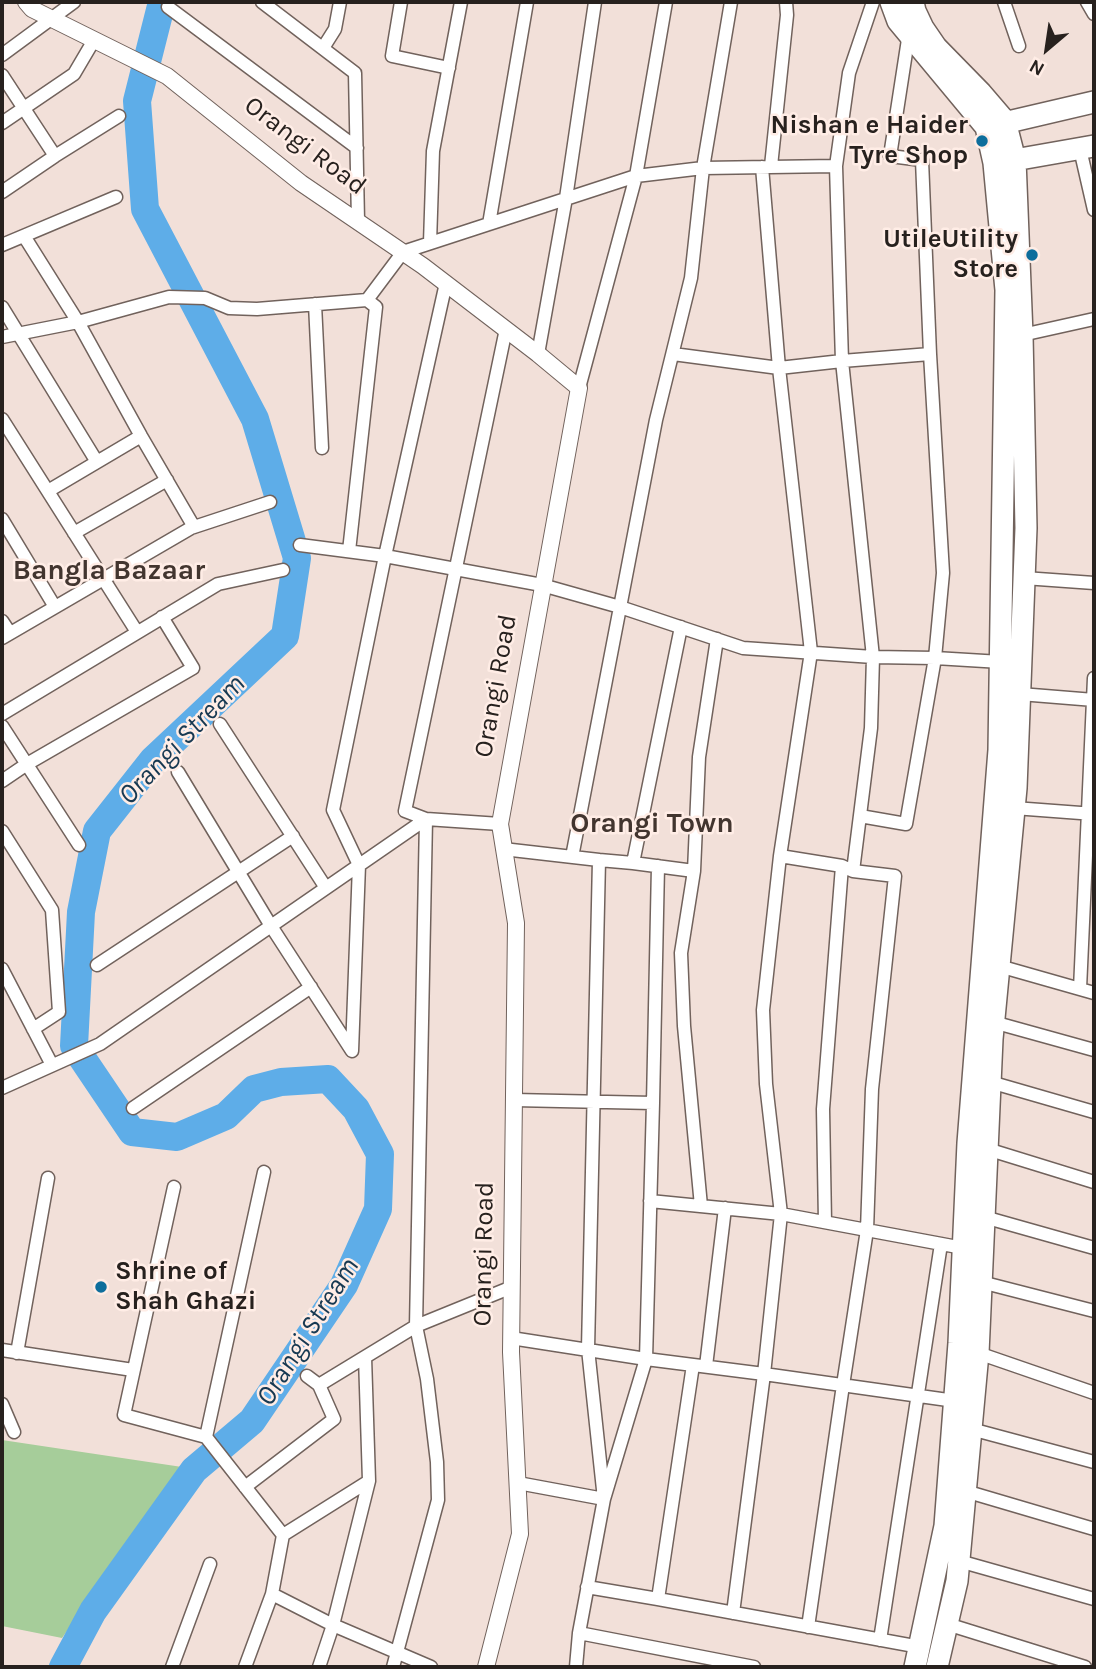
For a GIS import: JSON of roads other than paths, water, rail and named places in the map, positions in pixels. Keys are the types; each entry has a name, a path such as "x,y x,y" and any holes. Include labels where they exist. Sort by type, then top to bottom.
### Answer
{"main road":[{"path":"891,2 898,21 909,34 995,124 994,163 1006,290 999,750 968,1143 959,1343 945,1527 917,1657"},
{"path":"913,2 923,28 936,47 981,93 1016,160 1026,528 1014,808 993,1022 978,1353 957,1581 937,1667"},
{"path":"995,124 1094,102"},
{"path":"994,163 1087,147"}],"street":[{"name":"Orangi Road","path":"26,2 32,9 167,76 302,183 446,283 579,388 500,824 516,923 511,1338 520,1534 485,1667"},
{"path":"2,55 74,2"},
{"path":"262,2 355,73 358,221"},
{"path":"323,48 335,29 340,2"},
{"path":"401,2 392,56 449,68"},
{"path":"430,243 433,151 461,2"},
{"path":"489,224 527,2"},
{"path":"538,354 566,198 595,2"},
{"path":"579,388 636,176 666,2"},
{"path":"572,857 656,420 691,278 703,168 731,2"},
{"path":"733,1613 764,1374 781,1214 766,1084 763,1010 780,856 811,652 779,368 766,167 787,15 786,2"},
{"path":"825,1222 823,1109 848,868 860,816 871,728 873,657 842,361 836,166 849,73 873,2"},
{"path":"860,816 906,824 935,658 943,573 922,160 890,156 913,2"},
{"path":"1004,2 1019,46"},
{"path":"1087,2 1094,14"},
{"path":"168,7 357,148"},
{"path":"2,122 74,74 94,40"},
{"path":"2,75 55,156"},
{"path":"2,192 119,116"},
{"path":"1087,147 1094,210"},
{"path":"368,300 403,252 636,176 703,168 836,166"},
{"path":"2,245 116,197"},
{"path":"24,236 78,322 194,527"},
{"path":"178,772 271,926 352,1051 359,865 333,810 385,556 446,283"},
{"path":"2,337 78,322 169,296 205,298 229,308 257,309 368,300 376,307 349,551"},
{"path":"315,304 322,448"},
{"path":"2,307 97,462"},
{"path":"1022,335 1094,319"},
{"path":"500,824 426,819 405,811 506,329"},
{"path":"673,354 779,368 930,354"},
{"path":"2,419 137,632"},
{"path":"48,491 141,436"},
{"path":"74,533 167,480"},
{"path":"2,621 6,636 194,527 270,502"},
{"path":"2,519 55,607"},
{"path":"300,545 385,556 542,584 743,648 1001,662"},
{"path":"2,714 218,583 283,570"},
{"path":"1024,578 1094,583"},
{"path":"2,780 193,668 162,617"},
{"path":"633,863 681,627"},
{"path":"701,1206 684,1026 681,953 694,871 699,757 717,639"},
{"path":"1080,989 1091,813 1094,678"},
{"path":"1020,694 1094,700"},
{"path":"220,724 326,888"},
{"path":"2,726 79,845"},
{"path":"1014,808 1091,813"},
{"path":"2,1088 100,1044 426,819"},
{"path":"393,1667 438,1500 437,1462 416,1326 426,819"},
{"path":"2,831 52,910 59,1012 33,1029"},
{"path":"97,965 293,836"},
{"path":"503,849 694,871"},
{"path":"780,856 895,876 872,1089 867,1230 808,1627"},
{"path":"599,860 588,1349 604,1499"},
{"path":"576,1667 579,1633 604,1499 646,1359 658,866"},
{"path":"999,966 1094,993"},
{"path":"2,969 53,1065"},
{"path":"132,1108 311,987"},
{"path":"993,1022 1094,1050"},
{"path":"990,1082 1094,1112"},
{"path":"514,1100 653,1103"},
{"path":"987,1149 1094,1182"},
{"path":"206,1437 264,1172"},
{"path":"17,1353 48,1178"},
{"path":"174,1187 124,1415 206,1437 283,1535"},
{"path":"650,1201 781,1214 963,1248"},
{"path":"658,1599 725,1208"},
{"path":"984,1217 1094,1248"},
{"path":"880,1640 941,1244"},
{"path":"981,1282 1094,1311"},
{"path":"319,1385 416,1326 512,1287"},
{"path":"511,1338 955,1401"},
{"path":"2,1350 133,1370"},
{"path":"978,1353 1094,1393"},
{"path":"319,1667 333,1625 369,1481 365,1357"},
{"path":"245,1486 334,1419 319,1385 307,1376"},
{"path":"2,1404 14,1432"},
{"path":"971,1429 1094,1462"},
{"path":"245,1667 272,1594 283,1535 369,1481"},
{"path":"518,1483 604,1499"},
{"path":"965,1491 1094,1529"},
{"path":"959,1561 1094,1600"},
{"path":"172,1667 209,1564"},
{"path":"587,1587 880,1640 917,1657"},
{"path":"272,1594 333,1625 431,1667"},
{"path":"947,1624 1085,1667"},
{"path":"579,1633 754,1667"}],"waterway":[{"name":"Orangi Stream","path":"63,1667 93,1611 194,1470 252,1421 344,1285 378,1209 380,1154 356,1109 328,1079 281,1082 254,1089 226,1116 177,1137 132,1132 74,1046 81,912 97,831 153,760 285,636 297,558 255,419 145,209 137,101 162,2"}],"place":[{"name":"Nishan e Haider Tyre Shop","path":"982,141"},
{"name":"UtileUtility Store","path":"1032,255"},
{"name":"Shrine of Shah Ghazi","path":"101,1287"}],"district":[{"name":"Bangla Bazaar","path":"109,571"},
{"name":"Orangi Town","path":"652,824"}]}
